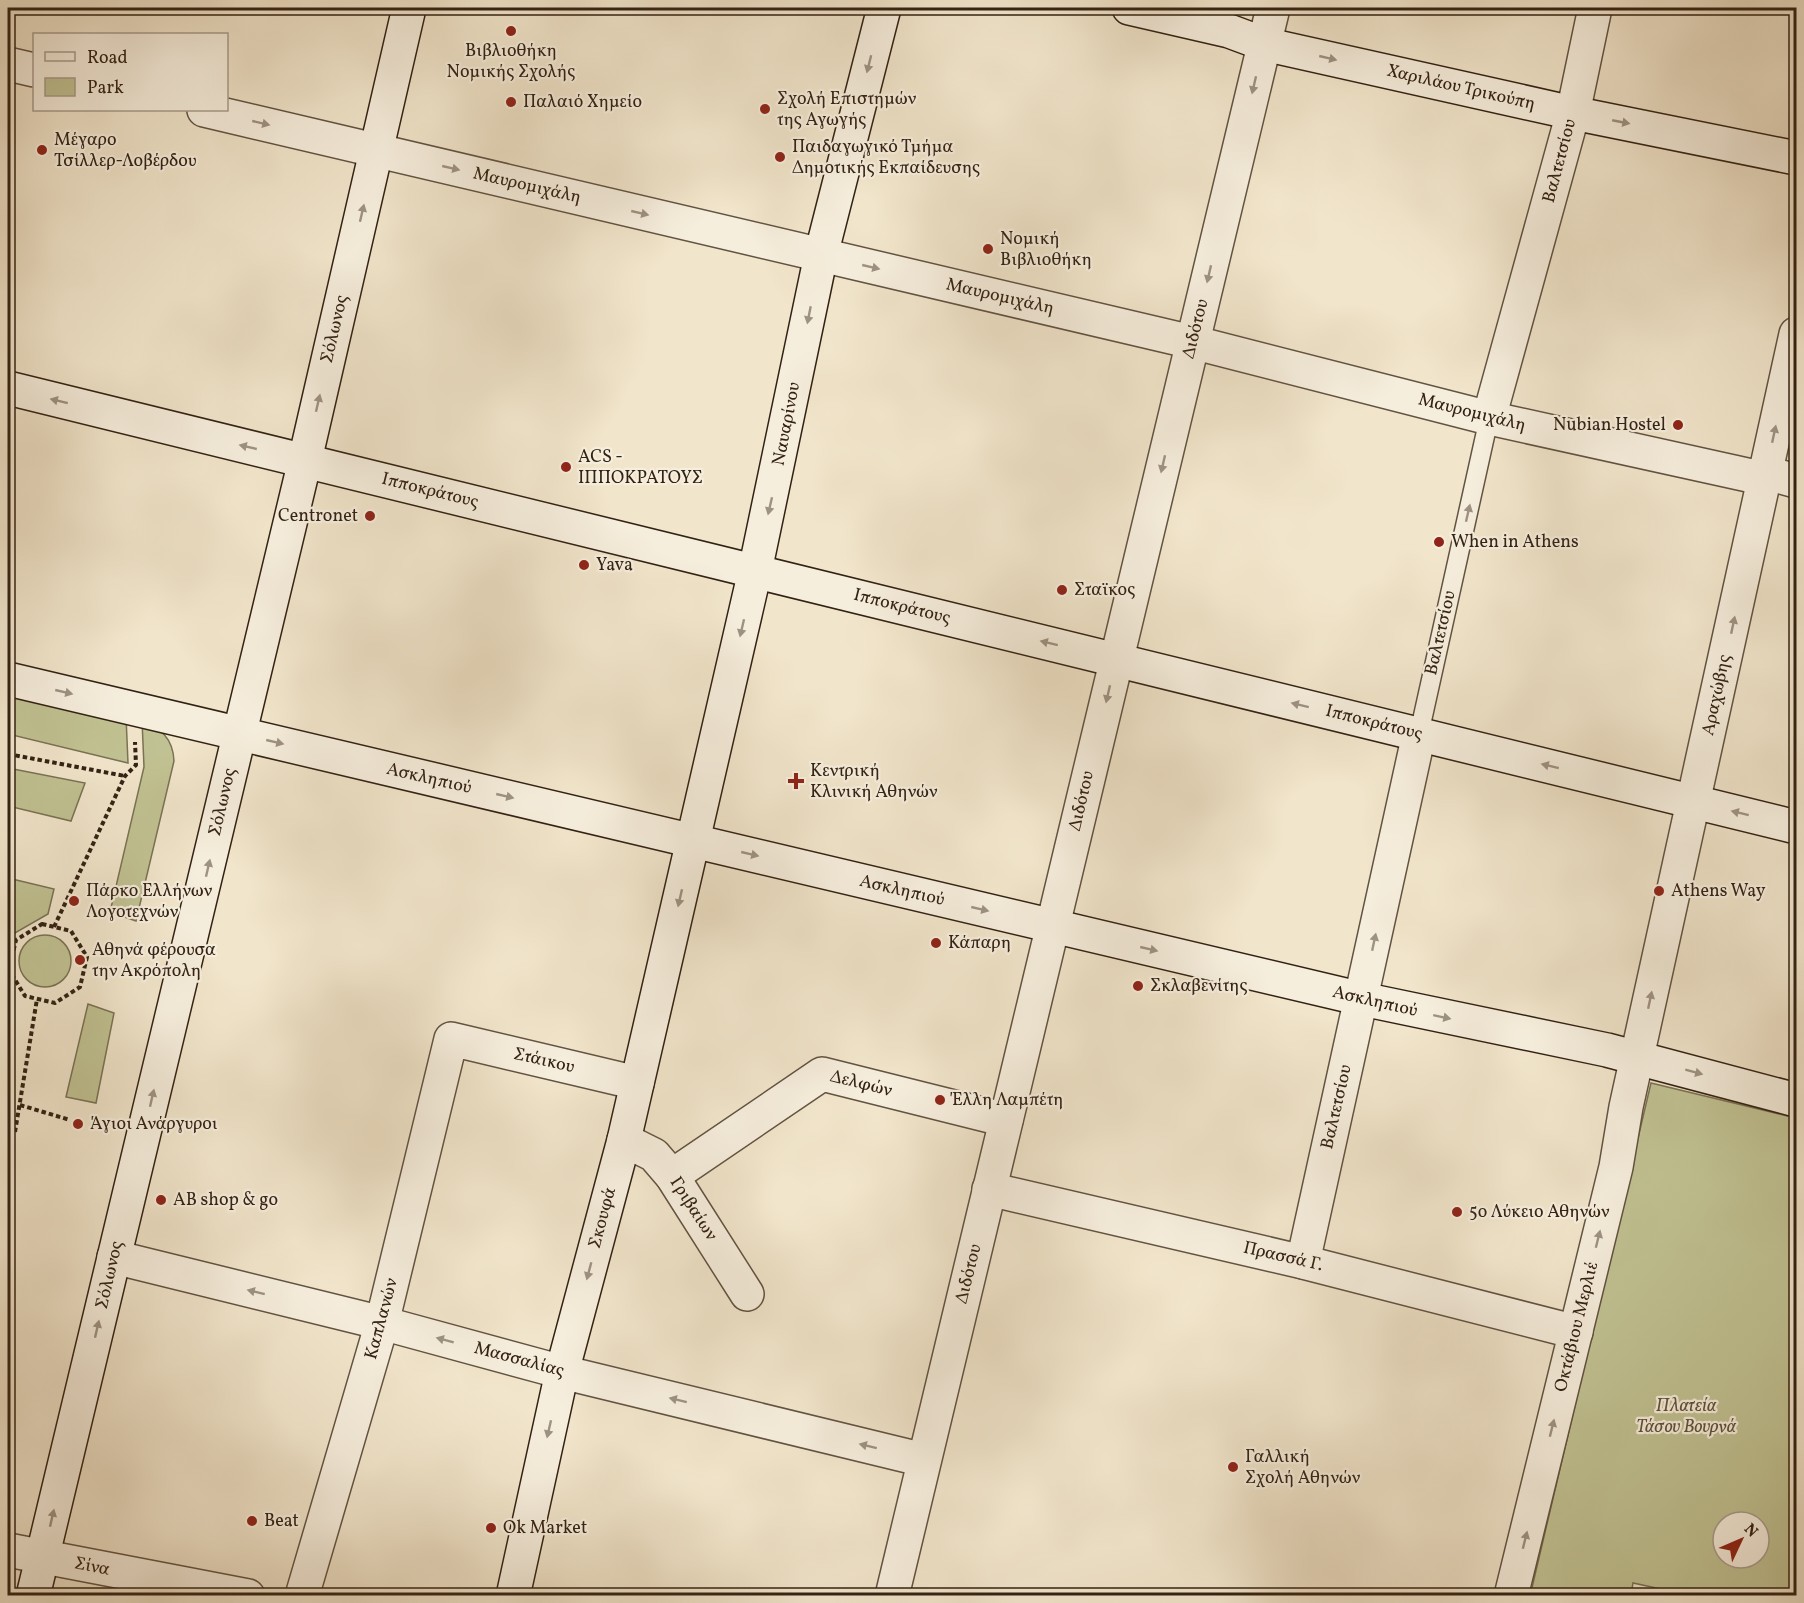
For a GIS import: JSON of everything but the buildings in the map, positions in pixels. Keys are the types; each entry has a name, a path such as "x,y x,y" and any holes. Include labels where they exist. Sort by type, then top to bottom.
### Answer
{"street":[{"name":"Σόλωνος","path":"33,1596 305,460 409,8"},
{"name":"Ναυαρίνου","path":"693,841 755,571 820,255 884,8"},
{"name":"Χαριλάου Τρικούπη","path":"1129,8 1229,31 1264,44 1573,113 1797,158"},
{"name":"Διδότου","path":"892,1596 1273,8"},
{"name":"Βαλτετσίου","path":"1489,418 1573,113 1595,8"},
{"path":"8,64 33,70"},
{"name":"Μαυρομιχάλη","path":"208,111 1192,342 1489,418 1752,476 1781,477"},
{"name":"Αραχώβης","path":"1638,1057 1694,801 1781,477 1797,334"},
{"name":"Ιπποκράτους","path":"8,388 171,430 305,460 1797,827"},
{"name":"Ασκληπιού","path":"8,679 1362,999 1638,1057 1797,1100"},
{"name":"Βαλτετσίου","path":"1303,1262 1419,734"},
{"name":"Σκουφά","path":"513,1596 562,1372 624,1140 693,841"},
{"name":"Στάικου","path":"451,1039 637,1083"},
{"name":"Καπλανών","path":"302,1596 382,1323 451,1039"},
{"name":"Οκτάβιου Μερλιέ","path":"1511,1596 1616,1167 1638,1057"},
{"name":"Δελφών","path":"672,1176 822,1074 1006,1120"},
{"name":"Γριβαίων","path":"624,1140 654,1155 672,1176 747,1294"},
{"name":"Πρασσά Γ.","path":"990,1189 1303,1262 1576,1332"},
{"name":"Μασσαλίας","path":"114,1257 382,1323 562,1372 924,1460"},
{"name":"Σίνα","path":"8,1550 248,1596"}],"lane":[{"name":"Βαλτετσίου","path":"1419,734 1489,418"}],"path":[{"path":"54,927 125,777 136,765 135,730"},
{"path":"8,754 125,777"},
{"path":"42,924 72,931 87,957 80,987 55,1003 37,999 25,996 9,970 16,940 42,924"},
{"path":"15,1132 37,999"},
{"path":"20,1105 70,1120"}],"green space":[{"path":"8,687 126,716 128,763 8,734"},
{"path":"142,720 165,735 171,746 174,761 136,921 110,912 144,767"},
{"path":"8,768 85,783 71,821 8,806"},
{"path":"8,878 54,889 48,914 8,937"},
{"path":"40,935 50,935 64,942 71,961 64,980 50,987 40,987 30,983 23,976 19,966 19,956 23,946 30,939"},
{"path":"88,1004 114,1013 96,1103 66,1097"},
{"name":"Πλατεία Τάσου Βουρνά","path":"1651,1083 1796,1118 1796,1595 1688,1595 1633,1583 1631,1595 1530,1596"}],"place":[{"name":"Βιβλιοθήκη Νομικής Σχολής","path":"511,31"},
{"name":"Παλαιό Χημείο","path":"511,102"},
{"name":"Σχολή Επιστημών της Αγωγής","path":"765,109"},
{"name":"Μέγαρο Τσίλλερ-Λοβέρδου","path":"42,150"},
{"name":"Παιδαγωγικό Τμήμα Δημοτικής Εκπαίδευσης","path":"780,157"},
{"name":"Νομική Βιβλιοθήκη","path":"988,249"},
{"name":"Nubian Hostel","path":"1678,425"},
{"name":"ACS - ΙΠΠΟΚΡΑΤΟΥΣ","path":"566,467"},
{"name":"Centronet","path":"370,516"},
{"name":"When in Athens","path":"1439,542"},
{"name":"Yava","path":"584,565"},
{"name":"Σταϊκος","path":"1062,590"},
{"name":"Κεντρική Κλινική Αθηνών","path":"796,781"},
{"name":"Athens Way","path":"1659,891"},
{"name":"Πάρκο Ελλήνων Λογοτεχνών","path":"74,901"},
{"name":"Κάπαρη","path":"936,943"},
{"name":"Αθηνά φέρουσα την Ακρόπολη","path":"80,960"},
{"name":"Σκλαβενίτης","path":"1138,986"},
{"name":"Έλλη Λαμπέτη","path":"940,1100"},
{"name":"Άγιοι Ανάργυροι","path":"78,1124"},
{"name":"ΑΒ shop & go","path":"161,1200"},
{"name":"5ο Λύκειο Αθηνών","path":"1457,1212"},
{"name":"Γαλλική Σχολή Αθηνών","path":"1233,1467"},
{"name":"Beat","path":"252,1521"},
{"name":"Ok Market","path":"491,1528"}]}
